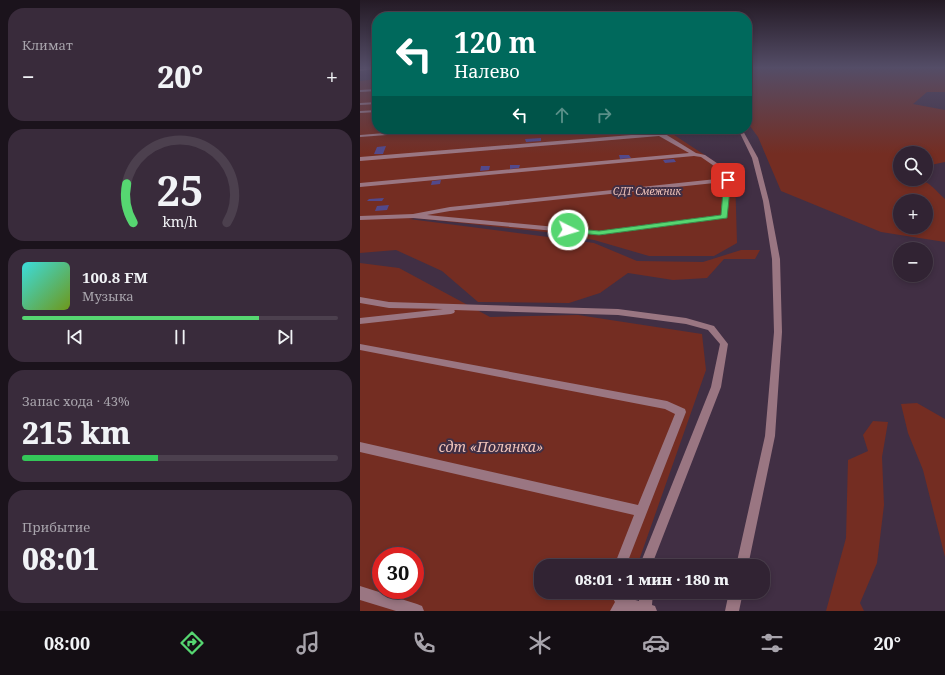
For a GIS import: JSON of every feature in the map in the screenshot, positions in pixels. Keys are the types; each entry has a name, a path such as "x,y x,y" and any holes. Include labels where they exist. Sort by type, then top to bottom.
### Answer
{"street":[{"path":"360,104 372,103"},
{"path":"360,112 372,111"},
{"path":"360,136 387,134"},
{"path":"360,159 660,134 694,154 703,156 734,177 728,180 450,209 413,216"},
{"path":"743,134 755,158 766,201 776,259 778,332 770,436 744,559"},
{"path":"360,185 694,154"},
{"path":"360,218 413,216 599,233 724,217 728,180"},
{"path":"360,300 389,305 618,312 686,321 711,328 724,344 716,387 648,559"},
{"path":"360,322 478,308"},
{"path":"360,347 667,405 681,412 623,559"},
{"path":"360,447 642,511"},
{"path":"360,593 417,611"},
{"path":"619,602 647,610 646,599"},
{"path":"732,611 735,599"}],"green space":[{"name":"СДТ Смежник","path":"360,97 372,97 372,134 673,134 735,175 737,243 714,256 649,256 594,240 546,232 415,218 409,219 594,243 637,261 703,262 741,250 760,250 755,259 724,259 707,278 673,280 628,273 600,293 569,303 478,302 442,271 396,250 360,253"},
{"path":"752,97 922,97 913,104 945,110 945,162 933,165 933,146 893,146 893,186 931,186 945,199 945,242 894,234 933,234 933,194 893,194 893,234 881,232 781,191 758,137 752,129"},
{"name":"сдт «Полянка»","path":"360,263 399,268 490,317 578,315 702,334 706,370 639,559 534,559 534,599 625,599 621,611 360,611"},
{"path":"917,403 945,419 945,557 923,470 908,433 901,404"},
{"path":"873,421 888,422 882,457 884,505 877,563 860,603 864,611 826,611 846,538 848,460 868,451 863,435"}],"building":[{"path":"541,138 541,141 526,142 525,139"},
{"path":"386,146 383,154 374,154 377,147"},
{"path":"619,155 629,155 631,158 620,159"},
{"path":"674,159 676,162 665,163 663,160"},
{"path":"510,165 520,165 519,168 510,169"},
{"path":"481,166 490,166 489,170 480,171"},
{"path":"441,180 440,184 431,185 432,181"},
{"path":"384,198 382,201 367,201 369,199"},
{"path":"389,205 387,210 375,211 377,206"}],"route":[{"path":"568,230 599,233 724,217 728,180"}]}
